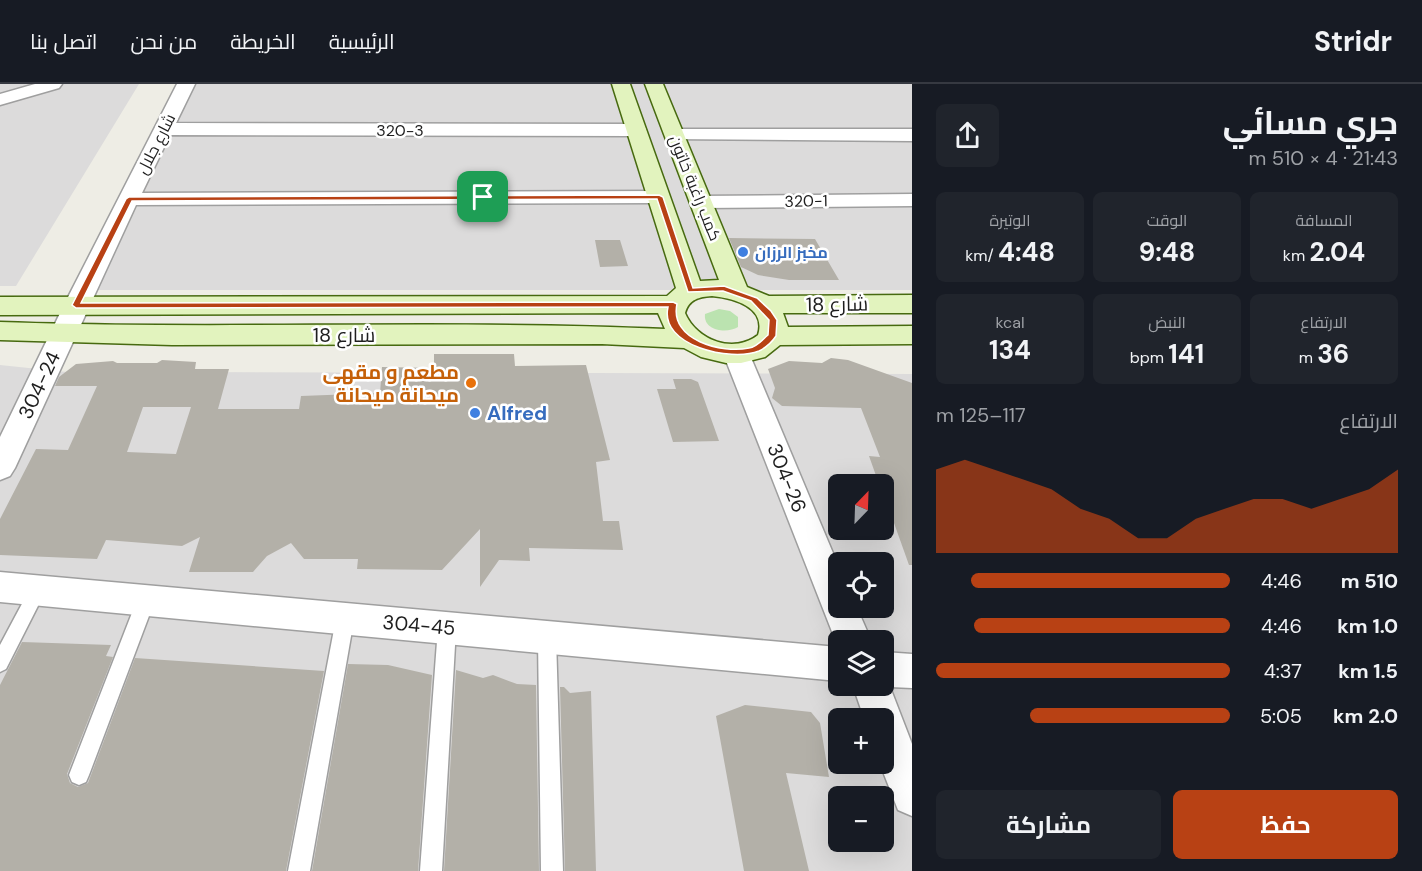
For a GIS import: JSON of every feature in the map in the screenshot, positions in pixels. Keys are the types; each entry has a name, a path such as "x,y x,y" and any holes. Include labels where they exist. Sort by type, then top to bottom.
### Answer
{"street":[{"path":"0,100 53,84"},
{"name":"شارع جلال","path":"63,334 186,84"},
{"name":"كمب راغبة خاتون","path":"621,84 659,197 682,297"},
{"name":"كمب راغبة خاتون","path":"654,84 736,291"},
{"name":"320-3","path":"164,129 637,130"},
{"path":"674,135 912,135"},
{"path":"129,199 659,197"},
{"name":"320-1","path":"700,202 912,200"},
{"path":"712,288 736,291 762,305 773,320 772,336 759,348 736,353 710,349 688,339 673,322 671,313 682,297 712,288"},
{"name":"شارع 18","path":"0,306 682,297"},
{"name":"شارع 18","path":"762,305 912,304"},
{"name":"شارع 18","path":"0,331 63,334 581,334 688,339"},
{"name":"304-24","path":"0,468 63,334"},
{"name":"شارع 18","path":"772,336 912,335"},
{"name":"304-26","path":"736,353 828,579"},
{"name":"304-45","path":"0,586 828,663"},
{"path":"894,670 912,671"},
{"path":"894,749 912,796"}],"lane":[{"path":"0,663 38,590"},
{"path":"79,775 146,600"},
{"path":"299,871 345,619"},
{"path":"432,871 447,628"},
{"path":"547,638 552,871"}],"shaded area":[{"path":"0,84 139,84 16,286 0,286"},
{"path":"196,84 912,84 912,290 97,290"},
{"path":"0,365 67,372 63,386 190,385 194,372 912,374 912,871 0,871"}],"green space":[{"path":"719,309 730,311 738,317 738,327 717,330 708,324 705,314"}],"building":[{"path":"729,238 815,239 839,280 789,280 758,275 741,267"},
{"path":"595,240 620,240 628,266 600,267"},
{"path":"434,354 514,354 515,366 586,365 610,460 596,462 603,521 619,521 623,550 529,548 530,561 499,560 480,587 480,529 442,570 357,569 358,559 304,559 291,543 267,556 253,572 189,572 200,537 182,546 106,540 97,559 0,555 0,519 36,449 68,450 97,386 55,386 59,377 76,364 113,361 117,363 157,363 162,360 196,362 195,369 229,369 218,409 299,409 301,396 380,393 382,367 434,368","holes":["143,407 191,407 176,454 127,452"]},
{"path":"831,358 848,360 912,383 912,565 909,565 894,523 894,474 875,474 869,456 880,457 861,408 782,406 772,398 775,388 768,369 789,361 822,363"},
{"path":"673,379 691,379 698,382 719,441 673,442 657,389 676,389"},
{"path":"22,642 111,645 106,656 113,657 67,774 70,783 78,787 88,783 135,658 324,671 286,871 0,871 0,685"},
{"path":"348,664 388,665 432,675 418,871 312,871"},
{"path":"456,670 483,678 493,675 517,684 536,685 539,871 444,871"},
{"path":"560,687 564,687 570,693 591,691 596,871 565,871"},
{"path":"745,705 811,712 820,723 829,777 786,773 809,871 744,871 716,716"}],"place":[{"name":"مخبز الرزان","path":"743,252"},
{"name":"مطعم و مقهى ميحانة ميحانة","path":"471,383"},
{"name":"Alfred","path":"475,413"}],"route":[{"path":"483,197 659,197 690,291 712,288 736,291 745,295 762,305 769,313 773,320 772,336 767,343 748,352 723,352 710,349 688,339 679,330 673,322 671,313 673,304 76,305 129,199 483,197"}]}
